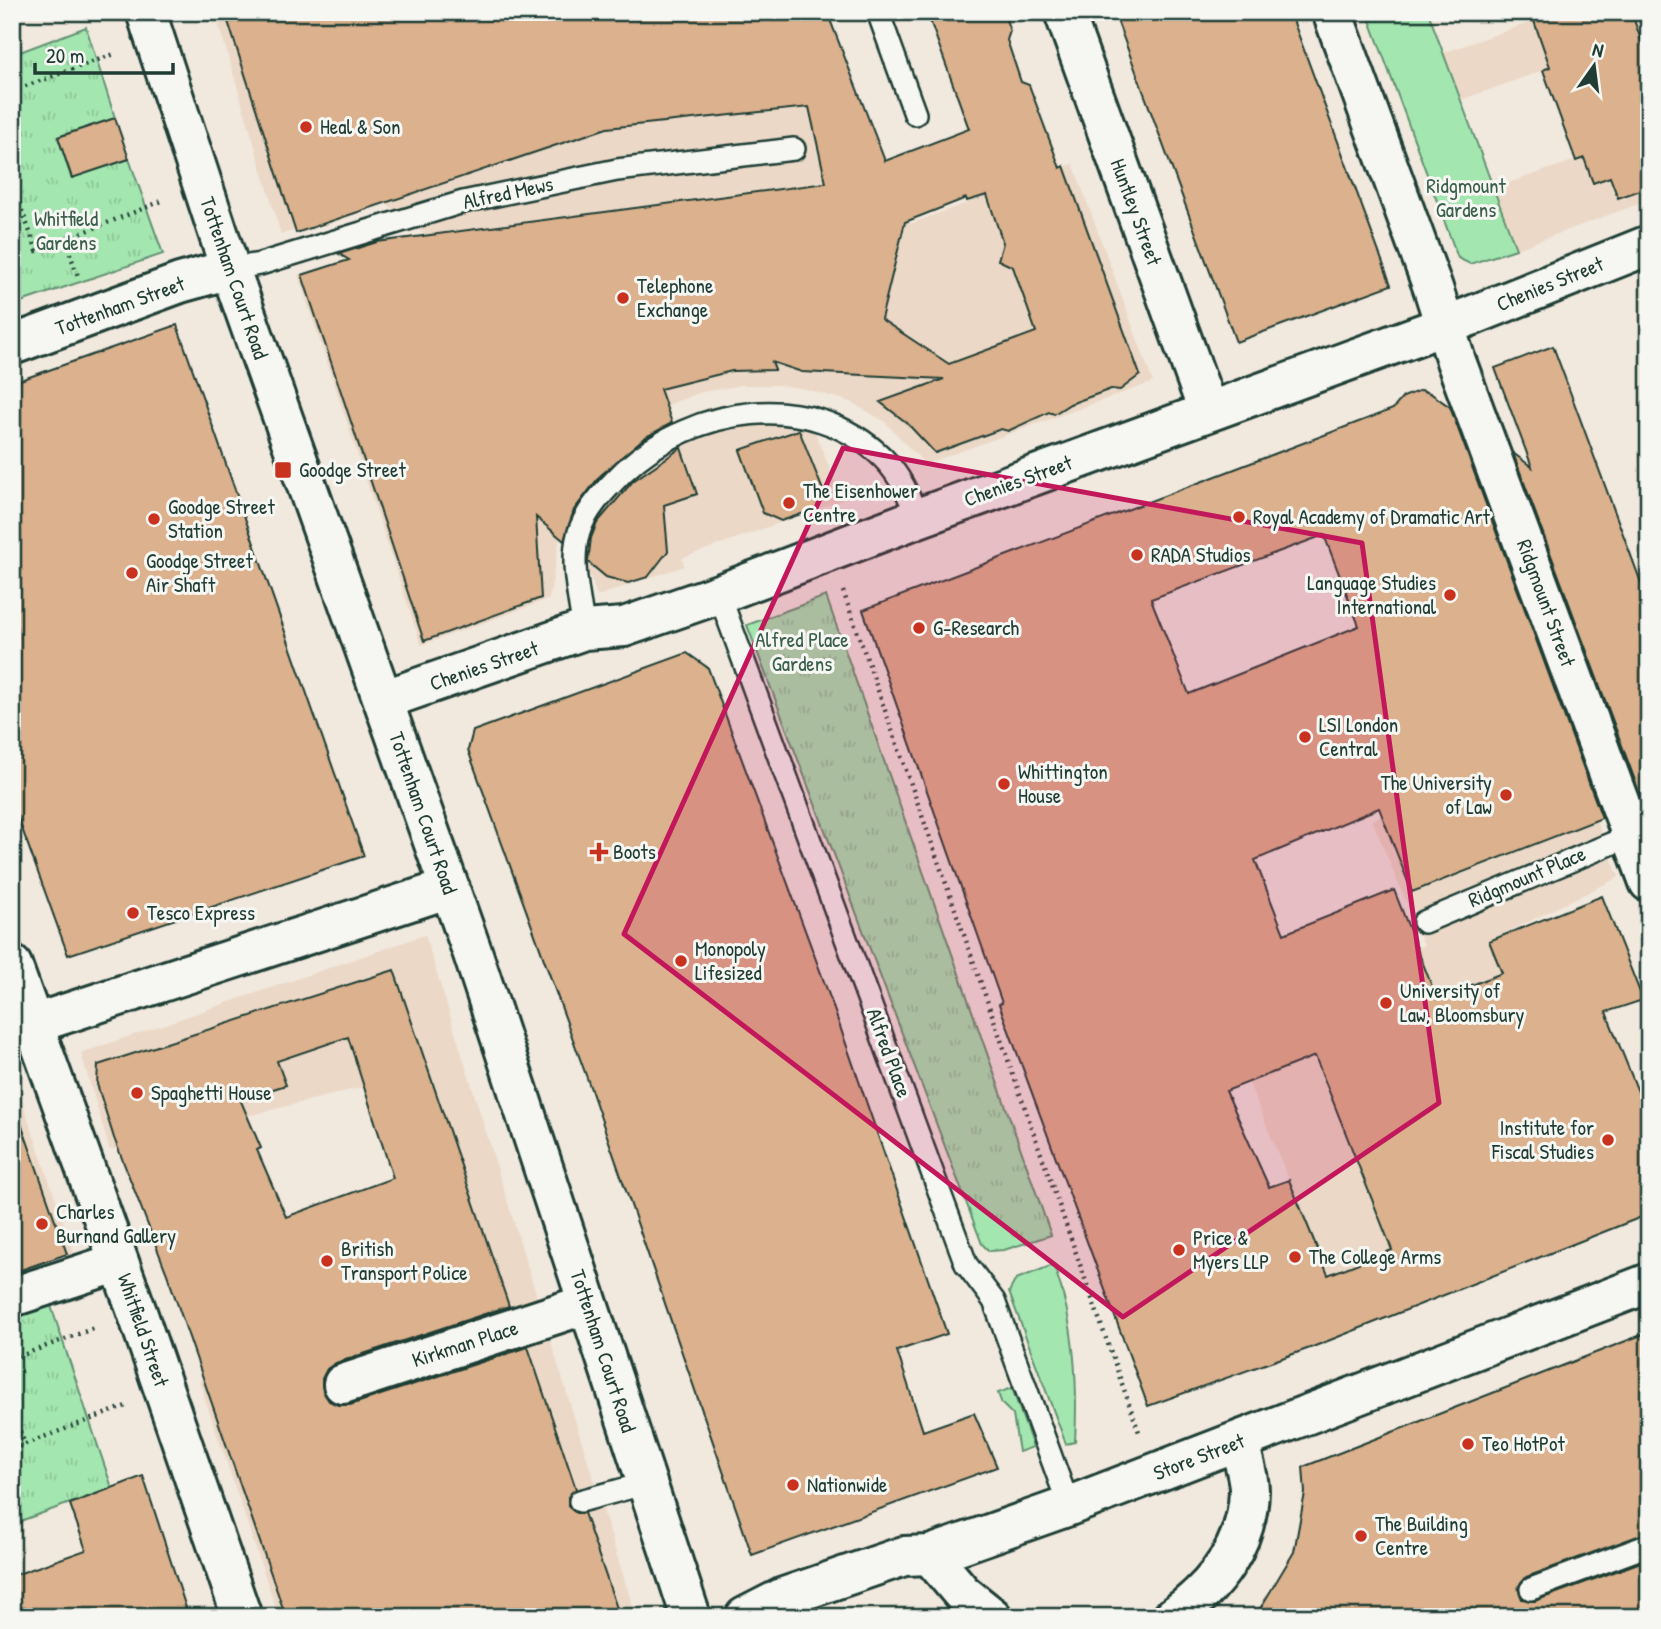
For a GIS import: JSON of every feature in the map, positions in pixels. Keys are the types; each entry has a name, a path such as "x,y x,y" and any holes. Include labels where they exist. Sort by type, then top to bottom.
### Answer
{"street":[{"name":"Tottenham Court Road","path":"146,12 230,269 450,888 691,1617"},
{"name":"Huntley Street","path":"1064,12 1208,411"},
{"path":"1332,12 1446,324"},
{"name":"Chenies Street","path":"383,700 584,630 624,627 719,594 1446,324 1649,245"},
{"name":"Tottenham Street","path":"12,345 180,283 230,269"},
{"name":"Ridgmount Street","path":"1446,324 1456,360 1649,882"},
{"path":"23,1027 450,888"},
{"name":"Whitfield Street","path":"12,965 23,1027 119,1262 242,1617"},
{"path":"12,1297 119,1262"},
{"name":"Store Street","path":"745,1617 784,1597 904,1556 930,1555 1069,1506 1649,1283"},
{"name":"Kirkman Place","path":"343,1384 587,1304"},
{"path":"1172,1617 1196,1600 1222,1572 1238,1542 1249,1490 1239,1442"},
{"path":"930,1555 962,1594 992,1617"}],"lane":[{"path":"877,12 915,114"},
{"name":"Alfred Mews","path":"230,269 260,264 463,202 617,170 794,149"},
{"path":"584,630 576,571 578,536 594,505 638,459 664,440 713,418 740,413 792,415 849,433 883,458 904,485 918,518"},
{"name":"Alfred Place","path":"719,594 967,1264 994,1301 1069,1506"},
{"name":"Ridgmount Place","path":"1424,922 1632,835"},
{"path":"580,1502 647,1483"},
{"path":"1531,1589 1649,1545"}],"path":[{"path":"12,91 97,61"},
{"path":"12,184 37,251 201,185"},
{"path":"830,554 1154,1474"},
{"path":"12,1359 137,1312"},
{"path":"12,1449 164,1391"},
{"path":"12,1412 25,1444"}],"highlighted area":[{"path":"843,448 1362,543 1439,1103 1123,1317 624,934"}],"shaded area":[{"path":"215,12 827,12 910,224 1073,164 1153,382 925,464 884,421 851,402 806,389 779,385 742,385 702,392 672,403 642,421 564,513 549,599 421,645 298,275 425,235 386,203 324,226 322,223 281,234"},
{"path":"1560,12 1645,12 1649,32 1461,100 1443,53"},
{"path":"1649,135 1649,200 1516,249 1494,188"},
{"path":"762,423 815,432 842,500 682,558 684,566 597,596 585,560 587,536 605,507 628,481 690,439 721,428"},
{"name":"University of Law, Bloomsbury","path":"1546,697 1619,877 1489,941 1502,973 1483,981 1536,1115 1351,1331 1225,1025 1424,945 1372,820 1481,775"},
{"path":"425,935 636,1617 279,1617 199,1381 318,1340 329,1373 405,1382 496,1528 367,1086 110,1150 81,1053"},
{"path":"15,1081 74,1253 12,1273 12,1082"}],"green space":[{"name":"Ridgmount Gardens","path":"1367,12 1428,12 1516,249 1470,264 1458,258"},
{"name":"Whitfield Gardens","path":"86,27 115,118 58,137 71,177 129,159 163,254 12,305 12,55"},
{"name":"Alfred Place Gardens","path":"826,596 1051,1235 1004,1250 989,1251 982,1244 747,625"},
{"path":"1051,1266 1055,1269 1062,1290 1074,1354 1075,1442 1066,1444 1009,1292 1016,1279"},
{"path":"49,1300 112,1488 12,1524 12,1313"},
{"path":"1012,1388 1033,1447 1019,1452 1013,1415 1002,1404 998,1393"}],"building":[{"path":"225,12 827,12 885,161 969,129 927,12 992,12 1005,17 1010,31 1007,40 1021,82 1029,85 1060,168 1064,166 1140,375 1120,390 1111,389 1070,404 1054,414 1049,412 1008,431 1001,429 935,453 907,423 880,402 944,379 802,372 772,362 775,370 732,371 660,389 672,423 644,438 600,476 574,510 564,541 536,517 541,598 424,641 302,275 349,260 339,254 377,242 826,183 809,107 607,128 296,233","holes":["987,195 1003,243 998,260 1013,267 1036,332 949,364 881,319 905,222 966,198 967,201"]},
{"path":"1114,12 1290,12 1391,285 1236,342"},
{"path":"1560,12 1631,12 1649,61 1649,187 1618,198 1610,177 1593,183 1584,158 1576,161 1543,70 1550,67 1534,21"},
{"path":"115,118 129,159 72,178 58,137"},
{"path":"177,325 364,856 68,955 12,801 12,383"},
{"path":"1553,346 1649,604 1649,799 1643,802 1513,453 1532,467 1495,368"},
{"path":"1421,390 1450,407 1602,818 1412,892 1379,808 1255,860 1284,934 1394,890 1437,999 1502,973 1489,941 1602,896 1643,1000 1606,1012 1649,1119 1649,1214 1310,1348 1148,1406 999,1004 1002,1003 863,610 1393,409 1403,397","holes":["1324,535 1359,626 1189,694 1151,599","1315,1056 1392,1250 1328,1275 1289,1180 1269,1187 1226,1091"]},
{"path":"799,430 824,493 816,509 781,521 763,513 740,450"},
{"path":"681,448 697,494 664,505 668,551 648,577 628,583 606,577 588,562 591,538 597,523 633,481"},
{"path":"687,653 708,668 829,995 947,1334 897,1351 923,1431 974,1413 997,1467 752,1555 587,1078 468,750 473,731"},
{"path":"394,970 509,1306 336,1363 327,1369 322,1379 323,1391 329,1401 338,1405 350,1405 528,1347 576,1489 568,1497 568,1505 576,1513 584,1513 620,1617 286,1617 167,1274 114,1138 97,1084 98,1065","holes":["348,1037 393,1178 286,1217 257,1150 261,1148 240,1099 286,1085 277,1061"]},
{"path":"18,1115 67,1254 12,1273 12,1116"},
{"path":"1649,1332 1649,1532 1526,1577 1518,1588 1522,1599 1535,1601 1649,1559 1649,1617 1255,1617 1294,1552 1305,1493 1303,1467"},
{"path":"143,1476 189,1617 12,1617 12,1576 86,1550 70,1504"}],"place":[{"name":"Heal & Son","path":"306,127"},
{"name":"Telephone Exchange","path":"623,298"},
{"name":"Goodge Street","path":"283,470"},
{"name":"The Eisenhower Centre","path":"789,503"},
{"name":"Royal Academy of Dramatic Art","path":"1239,517"},
{"name":"Goodge Street Station","path":"154,519"},
{"name":"RADA Studios","path":"1137,555"},
{"name":"Goodge Street Air Shaft","path":"132,573"},
{"name":"Language Studies International","path":"1450,595"},
{"name":"G-Research","path":"919,628"},
{"name":"LSI London Central","path":"1305,737"},
{"name":"Whittington House","path":"1004,784"},
{"name":"The University of Law","path":"1506,795"},
{"name":"Boots","path":"599,852"},
{"name":"Tesco Express","path":"133,913"},
{"name":"Monopoly Lifesized","path":"681,961"},
{"name":"University of Law, Bloomsbury","path":"1386,1003"},
{"name":"Spaghetti House","path":"137,1093"},
{"name":"Institute for Fiscal Studies","path":"1608,1140"},
{"name":"Charles Burnand Gallery","path":"42,1224"},
{"name":"Price & Myers LLP","path":"1179,1250"},
{"name":"The College Arms","path":"1295,1257"},
{"name":"British Transport Police","path":"327,1261"},
{"name":"Teo HotPot","path":"1468,1444"},
{"name":"Nationwide","path":"793,1485"},
{"name":"The Building Centre","path":"1361,1536"}]}
